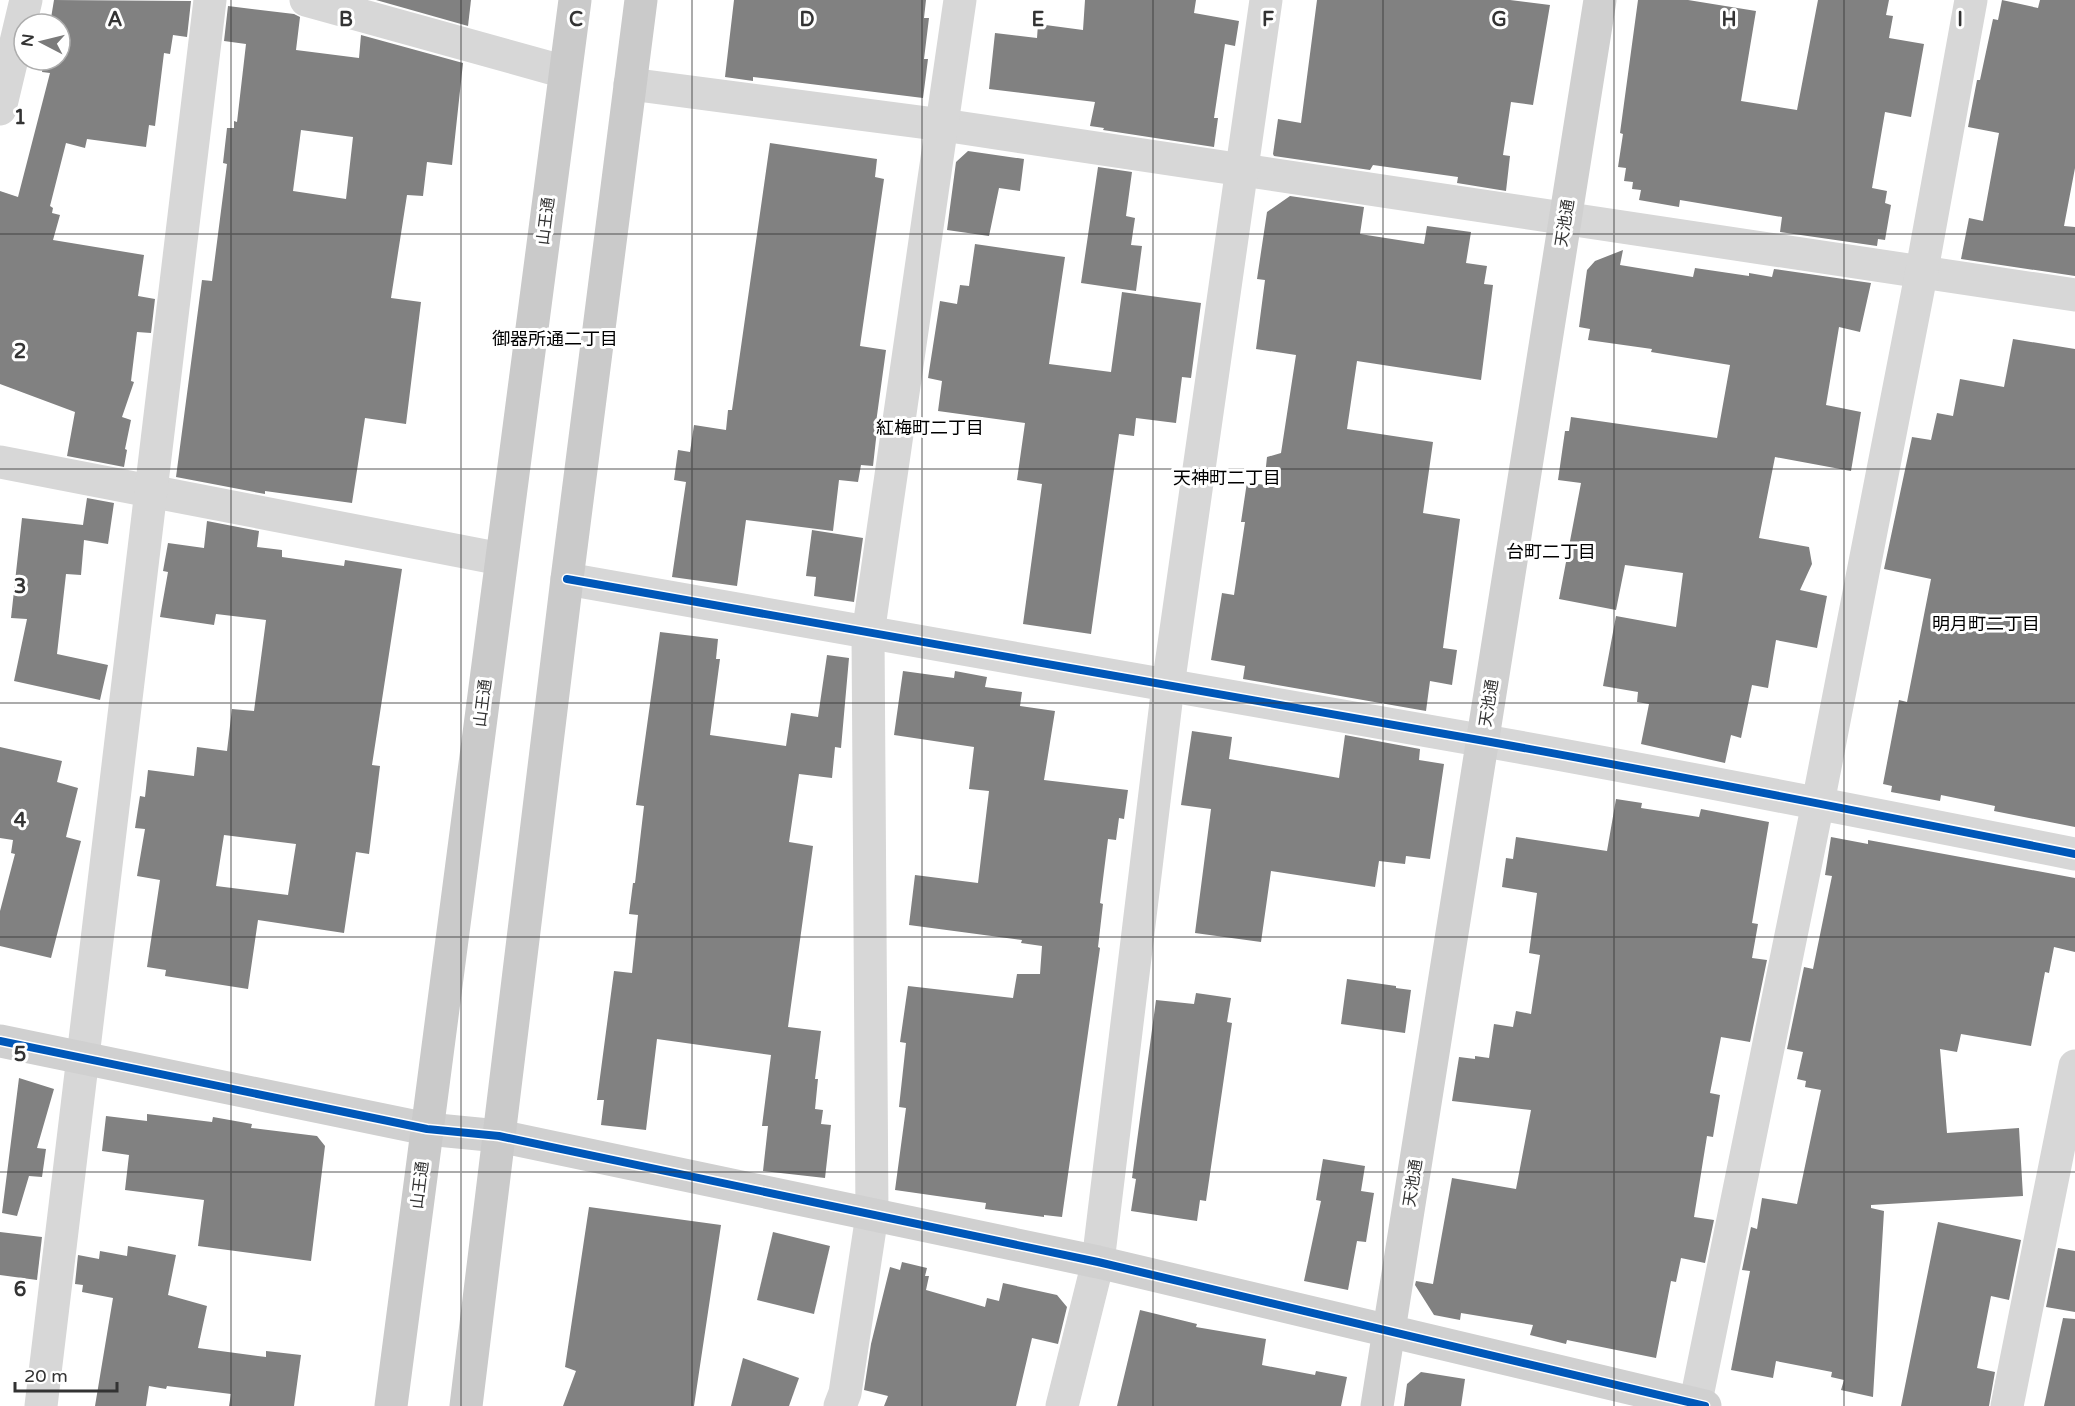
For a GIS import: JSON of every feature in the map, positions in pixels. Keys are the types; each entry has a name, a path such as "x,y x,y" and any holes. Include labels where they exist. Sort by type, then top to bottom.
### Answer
{"main road":[{"name":"山王通","path":"391,1406 575,0"},
{"path":"466,1406 567,579 641,0"}],"street":[{"path":"0,109 26,0"},
{"path":"41,1406 210,0"},
{"path":"306,0 565,72"},
{"path":"840,1406 845,1393 872,1215 868,634 960,0"},
{"path":"1062,1406 1098,1262 1168,686 1266,0"},
{"name":"天池通","path":"1377,1406 1600,0"},
{"path":"0,1041 427,1129 499,1136 1098,1262 1699,1405 1922,270 1971,0"},
{"path":"630,84 943,125 2075,294"},
{"path":"0,462 501,559"},
{"path":"567,579 1483,741 1818,803 2075,854"},
{"path":"2007,1406 2075,1066"}],"building":[{"path":"54,0 191,1 187,37 173,35 170,54 164,53 155,126 149,125 146,147 87,139 85,148 66,143 50,206 53,208 52,213 60,215 53,240 144,255 138,296 155,299 151,333 137,332 131,381 134,382 122,417 131,420 124,467 67,456 75,412 0,384 0,191 18,197 50,73 42,72 72,72 72,12 52,12"},
{"path":"376,0 471,0 468,26"},
{"path":"734,0 926,0 924,18 929,18 924,59 928,59 923,98 753,77 753,81 725,77"},
{"path":"1085,0 1196,0 1194,13 1239,21 1235,46 1225,44 1214,118 1218,118 1214,147 1090,126 1095,102 989,89 995,33 1037,38 1038,24 1083,30"},
{"path":"1317,0 1510,0 1550,5 1533,105 1511,102 1503,155 1510,156 1506,191 1457,183 1458,177 1373,165 1370,170 1274,156 1278,119 1301,123"},
{"path":"1638,0 1688,0 1756,11 1741,101 1797,110 1818,0 1889,0 1886,15 1893,16 1889,38 1924,44 1911,117 1885,112 1872,188 1887,191 1885,203 1891,205 1885,240 1878,239 1877,246 1780,232 1782,217 1680,200 1679,207 1639,200 1641,190 1632,189 1633,182 1624,181 1626,168 1618,167 1623,134 1620,133"},
{"path":"2002,0 2038,8 2040,0 2075,0 2075,168 2064,226 2075,227 2075,276 1961,259 1969,218 1983,221 1999,133 1968,127 1977,80 1980,80 1993,19 1998,20"},
{"path":"228,6 294,14 300,17 296,50 359,58 361,35 463,63 452,165 427,162 423,196 407,195 391,298 421,302 406,424 365,418 352,503 265,491 265,494 176,477 202,280 212,281 227,164 223,163 227,128 234,128 234,121 237,122 246,44 224,41","holes":["301,130 353,137 346,199 293,191"]},
{"path":"770,143 877,159 875,177 884,179 860,346 886,350 875,430 877,430 873,466 861,465 858,482 839,480 833,531 746,520 737,586 672,577 686,482 674,480 678,450 690,452 694,425 726,430 728,410 732,410"},
{"path":"968,151 1024,159 1020,191 999,188 989,236 947,230 956,162"},
{"path":"1098,167 1132,172 1126,216 1135,218 1131,245 1142,246 1136,291 1081,283"},
{"path":"1290,196 1364,207 1360,234 1424,244 1427,226 1471,232 1466,263 1487,266 1484,284 1493,285 1481,380 1357,361 1347,429 1433,442 1423,513 1460,519 1443,648 1457,650 1452,685 1430,681 1426,711 1243,679 1245,666 1211,660 1222,593 1234,595 1245,522 1241,522 1247,482 1264,485 1267,457 1281,453 1296,355 1256,349 1265,280 1257,279 1267,212"},
{"path":"975,244 1065,257 1049,364 1111,372 1122,292 1201,303 1191,378 1182,377 1176,423 1136,418 1134,436 1119,434 1091,634 1023,624 1042,484 1017,480 1025,423 938,411 942,381 928,378 940,301 957,304 960,285 969,286"},
{"path":"1623,250 1620,265 1693,277 1695,268 1772,277 1774,269 1871,283 1860,332 1839,327 1826,405 1861,412 1851,471 1775,457 1759,538 1809,547 1812,564 1800,590 1827,596 1817,648 1776,640 1768,688 1752,685 1741,738 1731,735 1725,763 1641,744 1649,704 1637,702 1638,692 1603,686 1616,616 1676,627 1683,573 1625,565 1616,610 1559,599 1581,483 1558,480 1565,431 1569,431 1571,417 1717,438 1730,365 1651,352 1652,349 1588,340 1590,329 1579,327 1587,270 1595,261"},
{"path":"2013,339 2075,349 2075,827 1994,811 1995,806 1941,795 1940,801 1891,792 1892,786 1883,784 1899,700 1907,702 1931,579 1884,569 1912,437 1931,440 1937,413 1953,416 1960,379 2004,387"},
{"path":"87,498 114,503 108,544 84,540 81,575 66,574 57,654 108,665 100,700 14,681 27,619 11,618 22,518 83,525"},
{"path":"207,521 259,531 257,547 282,550 282,557 344,566 345,560 402,569 372,765 380,766 369,854 356,852 344,933 258,920 248,989 165,976 166,970 147,967 160,880 137,876 145,829 135,828 140,796 145,797 148,770 194,776 197,747 227,751 232,709 254,711 266,620 216,614 214,625 160,617 168,572 163,571 168,543 204,548","holes":["224,835 296,844 288,895 216,886"]},
{"path":"812,530 863,538 854,602 814,596 816,577 806,576"},
{"path":"660,632 718,639 716,659 720,659 710,735 786,746 791,713 818,717 827,655 849,658 841,748 835,747 832,778 799,774 789,842 813,846 788,1027 821,1031 815,1079 818,1079 815,1109 823,1110 821,1124 831,1125 825,1178 763,1171 768,1126 762,1126 771,1055 657,1039 646,1130 601,1125 604,1100 597,1100 614,971 632,973 638,915 629,914 644,806 636,805"},
{"path":"903,671 954,678 955,671 987,677 985,687 1022,692 1020,706 1055,711 1044,780 1128,790 1124,819 1119,818 1116,840 1108,839 1100,903 1103,904 1098,947 1100,948 1062,1217 1044,1215 1044,1217 985,1209 986,1203 895,1190 906,1108 899,1107 906,1043 900,1042 908,986 1013,998 1017,974 1040,974 1042,946 1021,943 1022,940 909,925 915,875 978,883 989,791 969,789 974,747 894,735"},
{"path":"1192,731 1232,737 1229,759 1339,778 1345,735 1420,749 1419,760 1444,764 1430,859 1406,856 1405,864 1379,861 1375,887 1271,871 1261,942 1195,933 1211,809 1181,805"},
{"path":"0,747 62,761 57,782 78,788 66,837 81,841 51,958 0,946 0,911 15,854 11,853 13,840 0,838"},
{"path":"1616,799 1642,803 1641,808 1699,817 1701,809 1769,822 1752,923 1758,924 1752,958 1767,960 1750,1042 1721,1037 1710,1093 1720,1095 1713,1137 1707,1136 1694,1217 1714,1220 1705,1263 1681,1258 1676,1282 1671,1281 1656,1358 1567,1340 1566,1344 1530,1335 1533,1325 1461,1313 1460,1320 1434,1315 1415,1285 1416,1281 1433,1284 1452,1178 1516,1189 1531,1110 1452,1101 1459,1057 1489,1058 1494,1024 1513,1027 1516,1011 1531,1014 1540,955 1529,953 1537,893 1502,887 1506,858 1513,859 1516,837 1607,851"},
{"path":"1831,837 1868,844 1868,840 2075,878 2075,952 2054,947 2049,973 2045,972 2031,1046 1961,1034 1957,1052 1940,1049 1947,1133 2019,1128 2023,1196 1871,1205 1871,1208 1884,1211 1873,1397 1841,1390 1844,1380 1831,1377 1832,1372 1776,1361 1773,1378 1731,1370 1750,1271 1742,1270 1751,1227 1757,1229 1762,1198 1797,1204 1821,1090 1805,1087 1806,1081 1797,1079 1803,1052 1787,1049 1804,967 1813,969 1832,876 1825,875"},
{"path":"1347,979 1411,990 1405,1033 1341,1024"},
{"path":"1196,993 1231,998 1227,1022 1232,1023 1206,1201 1200,1200 1197,1221 1131,1211 1136,1179 1132,1178 1156,1000 1194,1004"},
{"path":"19,1078 54,1089 37,1148 46,1149 42,1177 29,1176 17,1216 2,1213"},
{"path":"147,1114 212,1122 213,1117 252,1124 251,1128 317,1136 325,1146 311,1261 198,1246 204,1200 125,1190 129,1155 102,1151 106,1116 147,1121"},
{"path":"1323,1159 1365,1166 1361,1191 1374,1193 1366,1242 1357,1241 1348,1290 1304,1281 1321,1201 1316,1200"},
{"path":"589,1207 721,1225 694,1406 563,1406 576,1371 565,1367"},
{"path":"1938,1222 2021,1240 2009,1300 1991,1296 1977,1368 1995,1372 1989,1406 1901,1406"},
{"path":"0,1232 42,1237 37,1280 0,1275"},
{"path":"773,1232 830,1246 814,1314 757,1300"},
{"path":"128,1246 176,1255 168,1295 207,1306 198,1348 266,1357 266,1351 301,1355 294,1406 229,1406 231,1394 149,1386 146,1406 95,1406 113,1298 82,1292 83,1285 75,1284 78,1255 99,1259 100,1251 127,1256"},
{"path":"2058,1248 2075,1251 2075,1312 2046,1307"},
{"path":"902,1262 927,1268 925,1276 929,1276 926,1290 985,1307 987,1298 999,1301 1003,1283 1057,1295 1067,1307 1058,1344 1032,1338 1016,1406 884,1406 888,1396 864,1390 871,1344 890,1267 900,1270"},
{"path":"1140,1310 1197,1324 1196,1327 1266,1339 1262,1365 1315,1375 1316,1371 1347,1377 1341,1406 1117,1406"},
{"path":"2063,1318 2075,1319 2075,1406 2044,1406"},
{"path":"743,1358 799,1378 789,1406 731,1406"},
{"path":"1421,1372 1465,1379 1461,1406 1404,1406 1407,1384"}],"cycle path":[{"path":"567,579 1559,754 2075,854"},
{"path":"0,1041 427,1129 499,1136 1098,1262 1705,1406"}],"district":[{"name":"御器所通二丁目","path":"555,339"},
{"name":"紅梅町二丁目","path":"930,428"},
{"name":"天神町二丁目","path":"1227,478"},
{"name":"台町二丁目","path":"1551,552"},
{"name":"明月町二丁目","path":"1986,624"}]}
